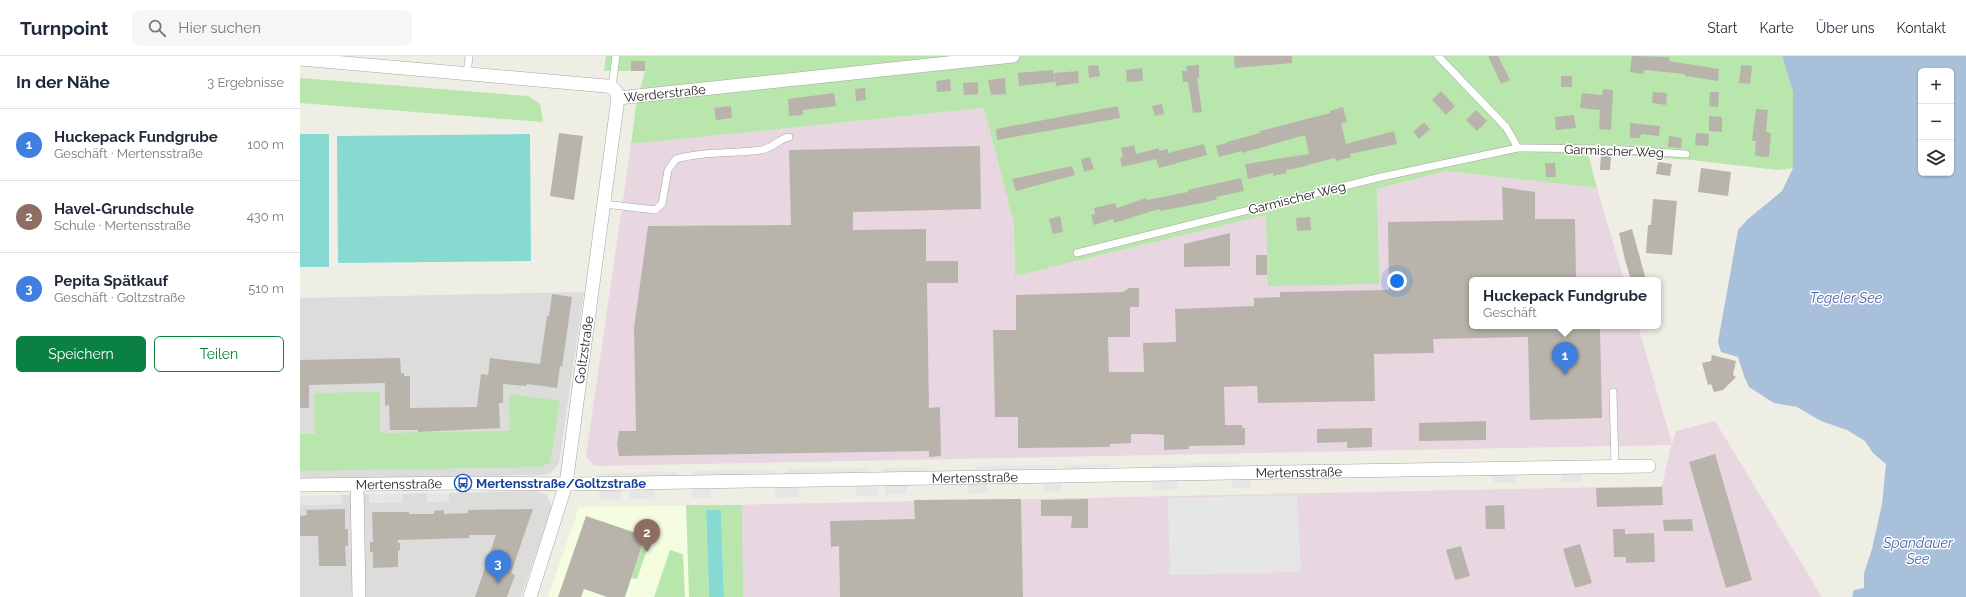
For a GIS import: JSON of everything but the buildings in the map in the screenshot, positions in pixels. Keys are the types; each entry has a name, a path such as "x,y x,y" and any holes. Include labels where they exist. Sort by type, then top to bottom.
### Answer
{"street":[{"name":"Werderstraße","path":"300,59 467,74 522,77 615,93 957,59 1013,56"},
{"name":"Goltzstraße","path":"530,597 566,484 604,204 615,93"},
{"name":"Mertensstraße","path":"300,485 566,484 1649,466"},
{"path":"357,484 359,597"}],"lane":[{"path":"467,74 469,56"},
{"path":"615,93 616,56"},
{"path":"1438,56 1506,127 1518,148"},
{"path":"604,204 655,210 662,204 668,170 676,160 730,151 763,150 782,138 789,137"},
{"name":"Garmischer Weg","path":"1077,253 1381,177 1518,148 1609,149 1686,154"},
{"path":"1612,392 1615,466"}],"shaded area":[{"path":"984,108 1014,224 1015,276 1266,215 1378,284 1377,189 1446,171 1597,188 1623,277 1469,277 1469,329 1639,329 1672,444 1676,431 1715,421 1822,597 731,597 728,505 1662,486 1671,445 594,466 586,456 631,144"},
{"path":"300,134 329,134 329,267 300,267"},
{"path":"530,134 531,261 338,263 337,136"},
{"path":"584,292 559,463 551,473 544,475 300,479 300,298"},
{"path":"1236,462 1240,466 1152,467 1154,464"},
{"path":"1108,464 1113,467 1062,469 1067,465"},
{"path":"1054,465 1057,468 975,470 978,466"},
{"path":"925,467 930,471 879,472 884,468"},
{"path":"867,468 873,472 783,474 788,469"},
{"path":"772,470 776,474 689,476 693,471"},
{"path":"676,472 680,476 597,477 601,473"},
{"path":"1581,472 1581,482 1561,482 1561,473"},
{"path":"1493,474 1516,474 1516,483 1494,483"},
{"path":"1251,478 1251,488 1232,488 1232,479"},
{"path":"1152,480 1178,480 1178,489 1153,490"},
{"path":"1044,482 1062,482 1062,491 1044,492"},
{"path":"987,483 987,493 969,493 969,484"},
{"path":"885,485 907,485 907,494 885,495"},
{"path":"878,486 879,495 856,496 855,487"},
{"path":"775,488 799,488 799,497 775,498"},
{"path":"654,489 655,499 630,499 630,490"},
{"path":"692,489 711,489 711,498 692,498"},
{"path":"622,490 622,499 599,500 599,491"},
{"path":"537,491 547,495 552,508 521,597 300,597 300,505 341,504 341,495 369,494 369,503 402,502 402,494 427,493 427,502 449,501 449,493"},
{"path":"427,493 449,493 449,501 427,502"},
{"path":"369,494 402,494 402,502 369,503"},
{"path":"341,495 342,504 300,505 300,496"},
{"path":"1297,495 1301,572 1170,575 1168,498"},
{"path":"728,505 731,597 548,597 579,507"},
{"path":"706,510 721,510 724,597 709,597"}],"green space":[{"path":"606,56 1782,56 1793,92 1793,168 1778,170 1691,160 1588,153 1597,188 1446,171 1377,189 1379,284 1268,286 1266,215 1015,276 1014,224 984,108 631,144 636,105 645,71 604,71"},
{"path":"300,78 528,96 540,104 543,122 300,103"},
{"path":"380,392 380,433 510,431 509,394 560,401 550,463 541,467 300,471 300,434 315,434 314,393"},
{"path":"686,505 742,505 743,597 724,597 721,510 706,510 709,597 689,597"},
{"path":"645,536 651,538 637,579 631,578"},
{"path":"670,550 683,554 685,597 654,597"}],"water":[{"name":"Tegeler See","path":"1782,56 1966,56 1966,597 1852,597 1854,590 1864,588 1864,573 1872,549 1882,504 1886,464 1873,453 1865,441 1847,430 1821,421 1797,407 1774,403 1749,387 1738,357 1721,352 1718,342 1738,230 1748,219 1782,191 1793,168 1793,92"}],"place":[{"name":"Huckepack Fundgrube","path":"1565,375"},
{"name":"Mertensstraße/Goltzstraße","path":"463,483"},
{"name":"Havel-Grundschule","path":"647,552"},
{"name":"Pepita Spätkauf","path":"498,583"}],"water label":[{"name":"Spandauer See","path":"1918,552"}]}
